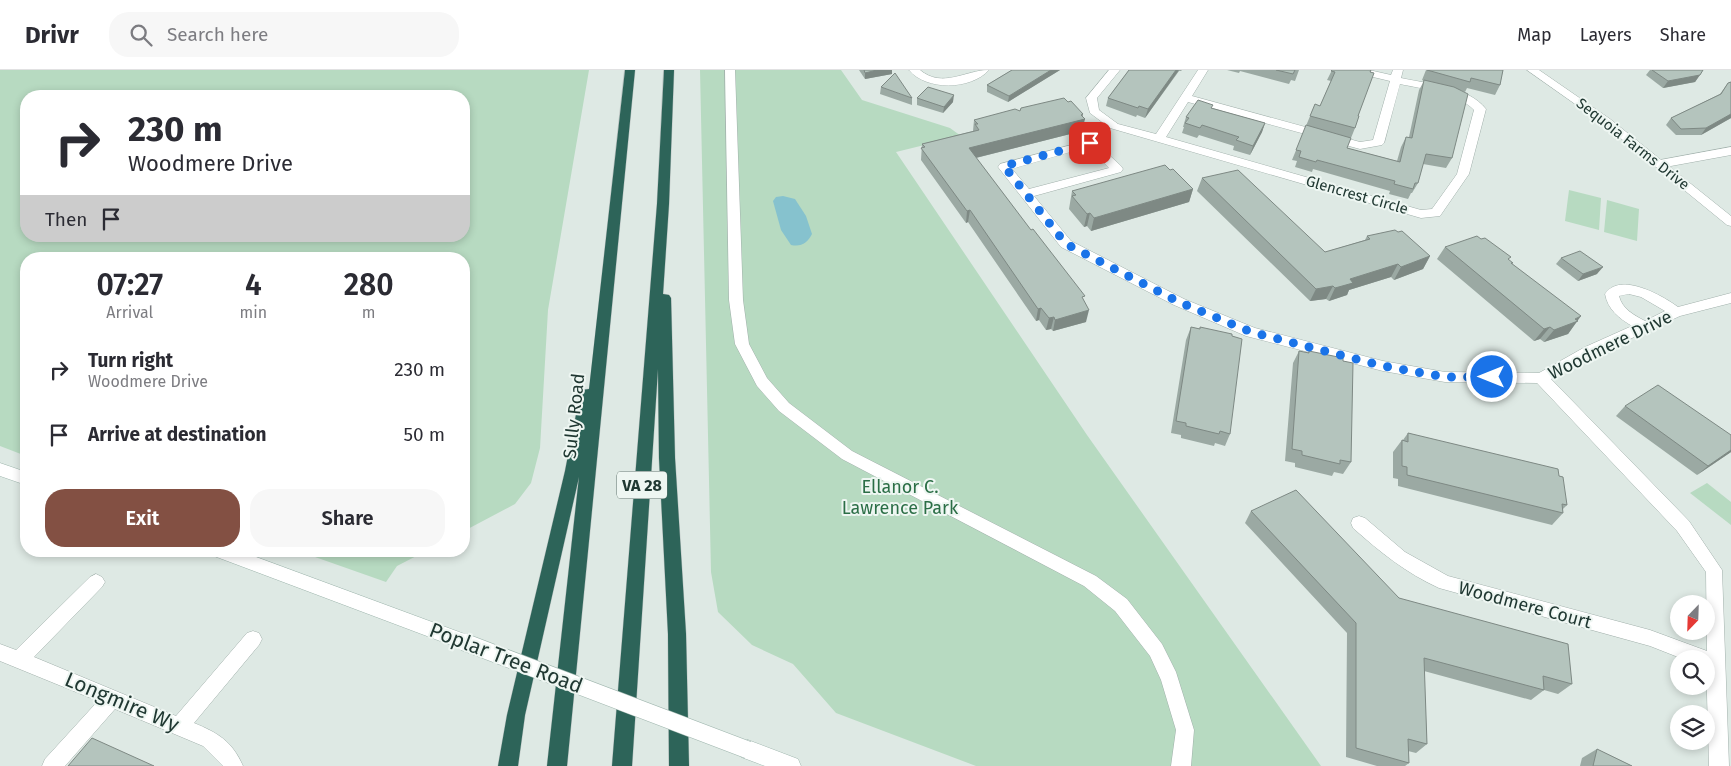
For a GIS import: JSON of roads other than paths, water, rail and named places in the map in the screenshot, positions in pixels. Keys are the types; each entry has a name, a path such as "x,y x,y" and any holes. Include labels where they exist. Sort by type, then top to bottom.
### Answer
{"highway":[{"name":"Sully Road","path":"557,766 630,70"},
{"name":"VA 28","path":"622,766 662,204 669,70"},
{"path":"662,204 667,458 677,634 679,766"},
{"path":"508,766 516,715 573,471 608,280"}],"street":[{"path":"730,70 736,300 742,344 762,382 784,407 847,455 1090,582 1120,605 1156,650 1170,678 1185,730 1182,766"},
{"path":"914,70 919,75 941,84 956,82 984,70"},
{"name":"Glencrest Circle","path":"1115,70 1091,98 1094,111 1114,126 1160,137 1420,214 1436,213 1463,174 1480,109 1472,101 1397,74 1356,70"},
{"path":"1160,137 1202,70"},
{"name":"Sequoia Farms Drive","path":"1532,70 1606,121 1731,222"},
{"path":"1185,98 1360,146 1378,143 1397,74"},
{"name":"Woodmere Drive","path":"1026,194 1117,169 1090,143 1004,166 1026,194 1066,244 1179,302 1251,332 1383,366 1445,377 1541,378 1590,351 1676,312 1731,298"},
{"path":"1660,164 1731,151"},
{"path":"1645,327 1618,311 1612,302 1612,294 1620,289 1633,289 1652,296 1676,312"},
{"path":"1541,378 1683,526 1714,570 1719,766"},
{"path":"0,470 20,477"},
{"name":"Woodmere Court","path":"1359,523 1395,556 1422,573 1444,583 1650,638 1716,662"},
{"name":"Poplar Tree Road","path":"236,557 791,766"},
{"path":"19,660 96,582"},
{"path":"180,726 253,640"},
{"name":"Longmire Wy","path":"0,652 210,739 229,757 233,766"},
{"path":"52,766 113,698"}],"water":[{"path":"783,196 795,199 806,216 812,234 801,245 791,245 781,230 773,201 776,197"}],"park label":[{"name":"Ellanor C. Lawrence Park","path":"900,497"}]}
